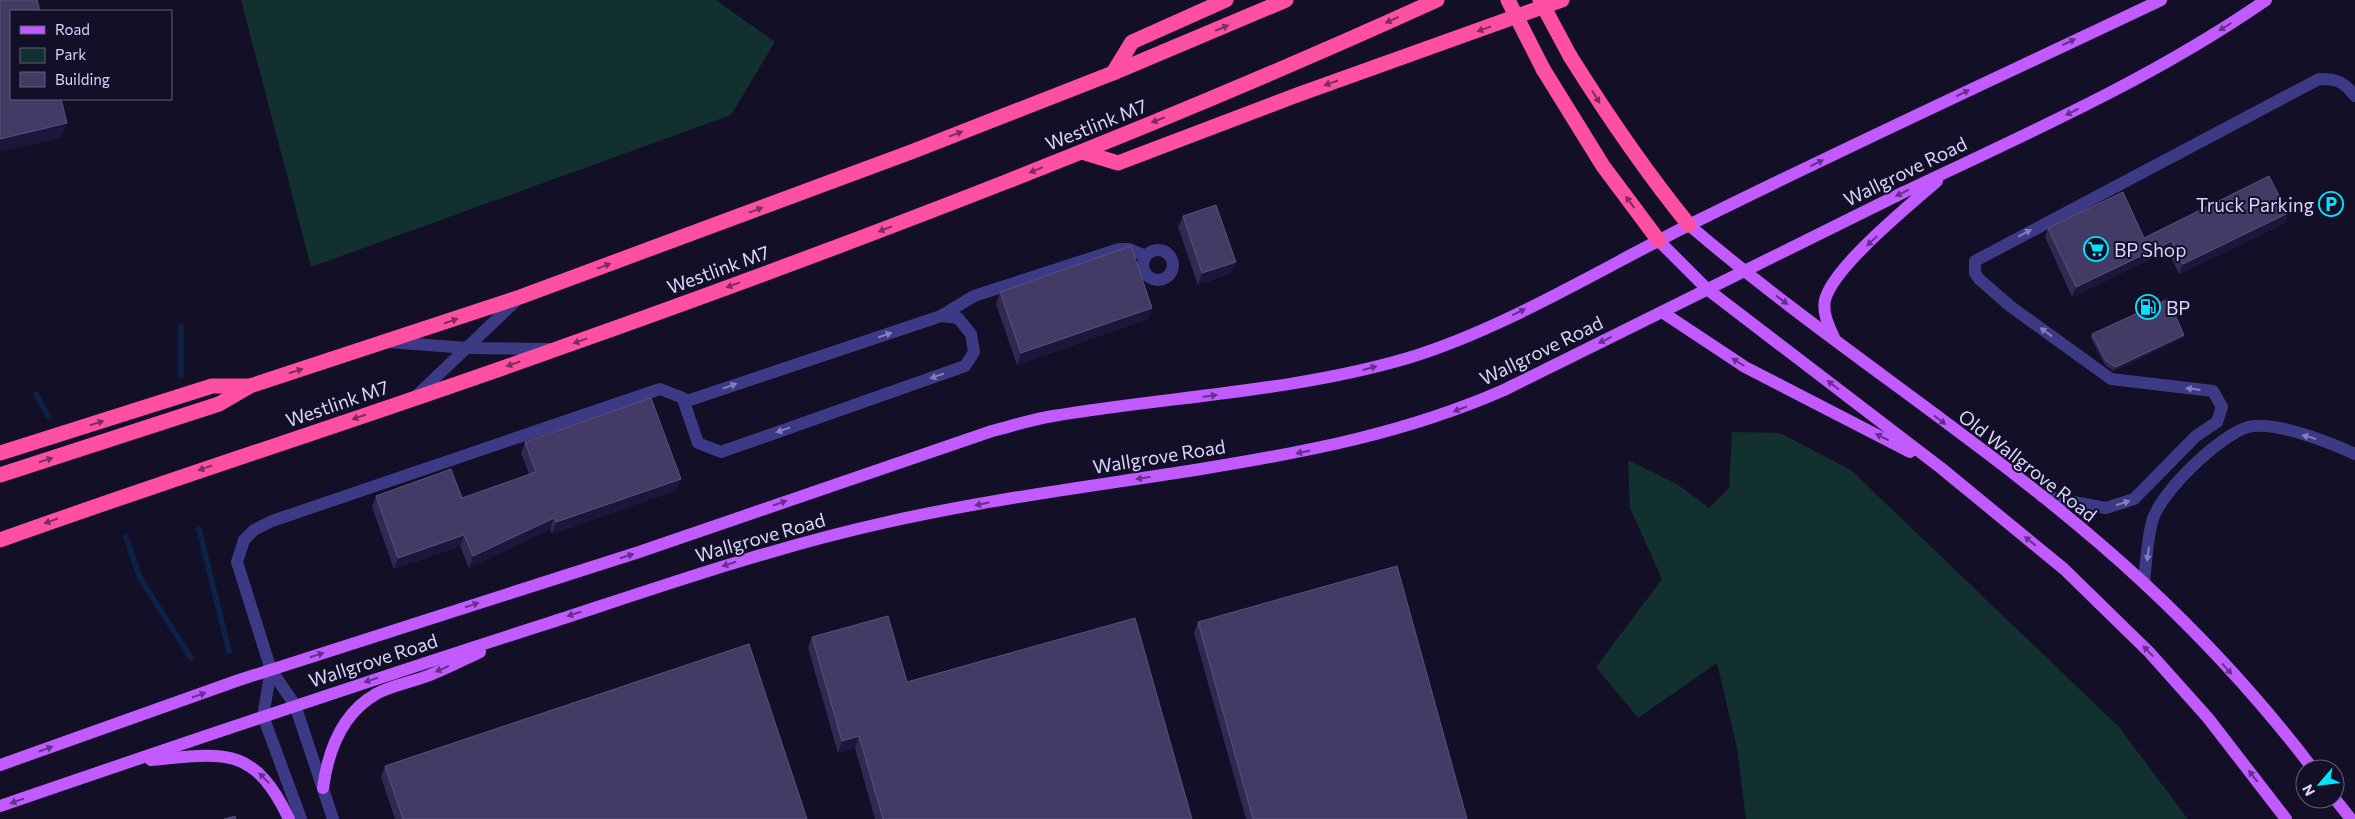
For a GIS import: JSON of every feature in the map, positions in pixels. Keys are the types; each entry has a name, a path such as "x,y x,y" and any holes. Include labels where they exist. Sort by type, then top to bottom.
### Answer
{"highway":[{"path":"1113,73 1132,42 1226,0"},
{"path":"0,475 219,404 250,386 389,342 520,297 910,152 1113,73 1286,0"},
{"name":"Westlink M7","path":"0,540 559,349 920,216 1203,102 1437,0"},
{"path":"1508,0 1542,69 1603,166 1659,241"},
{"path":"1540,0 1570,56 1620,135 1689,225"},
{"path":"1082,152 1118,163 1297,95 1562,0"},
{"path":"0,453 212,386 250,386"}],"main road":[{"name":"Wallgrove Road","path":"0,765 271,670 639,552 992,431 1052,416 1268,388 1348,373 1410,357 1475,333 1614,265 1689,225 2025,62 2161,0"},
{"name":"Wallgrove Road","path":"0,806 296,705 775,549 884,522 1306,452 1412,425 1461,408 1504,390 1743,271 2116,90 2204,40 2266,0"},
{"path":"1835,340 1825,317 1824,301 1831,286 1850,262 1946,172"},
{"name":"Old Wallgrove Road","path":"1689,225 1743,271 2041,496 2144,583 2195,633 2292,742 2305,759"},
{"path":"1659,241 1707,289 1941,468 2064,569 2149,652 2208,718 2286,819"},
{"path":"1662,312 1745,367 1941,468"},
{"path":"323,788 332,748 340,729 358,706 377,694 430,675 534,627"},
{"path":"129,762 207,754 242,762 250,765 269,783 277,793 289,819"}],"street":[{"path":"2041,496 2106,508 2134,499 2196,436 2217,422 2222,406 2213,391 2111,379 2010,306 1979,279 1975,273 1975,261 2319,79 2336,79 2349,88 2355,96"},
{"path":"684,402 941,316 974,296 1119,249 1129,249 1146,256"},
{"path":"414,398 520,297"},
{"path":"333,819 296,705 271,670 237,562 244,540 254,530 272,521 660,389 683,398 698,443 721,452 965,366 974,352 971,334 958,318 941,316"},
{"path":"389,342 467,348 559,349"},
{"path":"2144,583 2152,520 2174,485 2219,442 2249,427 2279,428 2328,442 2355,454"},
{"path":"271,670 263,716 301,819"}],"green space":[{"path":"241,0 716,0 775,42 731,115 311,267"},
{"path":"1732,432 1780,433 1851,470 2119,727 2188,819 1746,819 1737,748 1717,663 1638,718 1596,667 1662,579 1630,508 1628,460 1677,484 1709,508 1729,488"}],"building":[{"path":"0,0 37,0 40,10 10,10 10,100 61,100 67,123 0,139"},
{"path":"2269,176 2288,213 2183,264 2172,241 2076,287 2048,228 2123,192 2144,238"},
{"path":"1216,205 1236,262 1202,273 1183,216"},
{"path":"1131,246 1152,308 1021,353 1000,292"},
{"path":"2168,299 2184,335 2116,367 2106,361 2092,334"},
{"path":"651,398 681,479 556,522 554,518 473,556 464,535 398,558 376,496 451,469 462,498 536,472 525,442"},
{"path":"1397,566 1467,819 1253,819 1198,622"},
{"path":"888,616 907,682 1135,618 1192,819 883,819 859,736 842,741 812,637"},
{"path":"749,644 807,819 403,819 385,766"},
{"path":"235,816 236,819 224,819"}],"waterway":[{"path":"181,326 181,375"},
{"path":"36,394 48,416"},
{"path":"199,529 229,651"},
{"path":"126,537 140,578 191,658"}],"place":[{"name":"Truck Parking","path":"2331,204"},
{"name":"BP Shop","path":"2096,249"},
{"name":"BP","path":"2148,307"}]}
